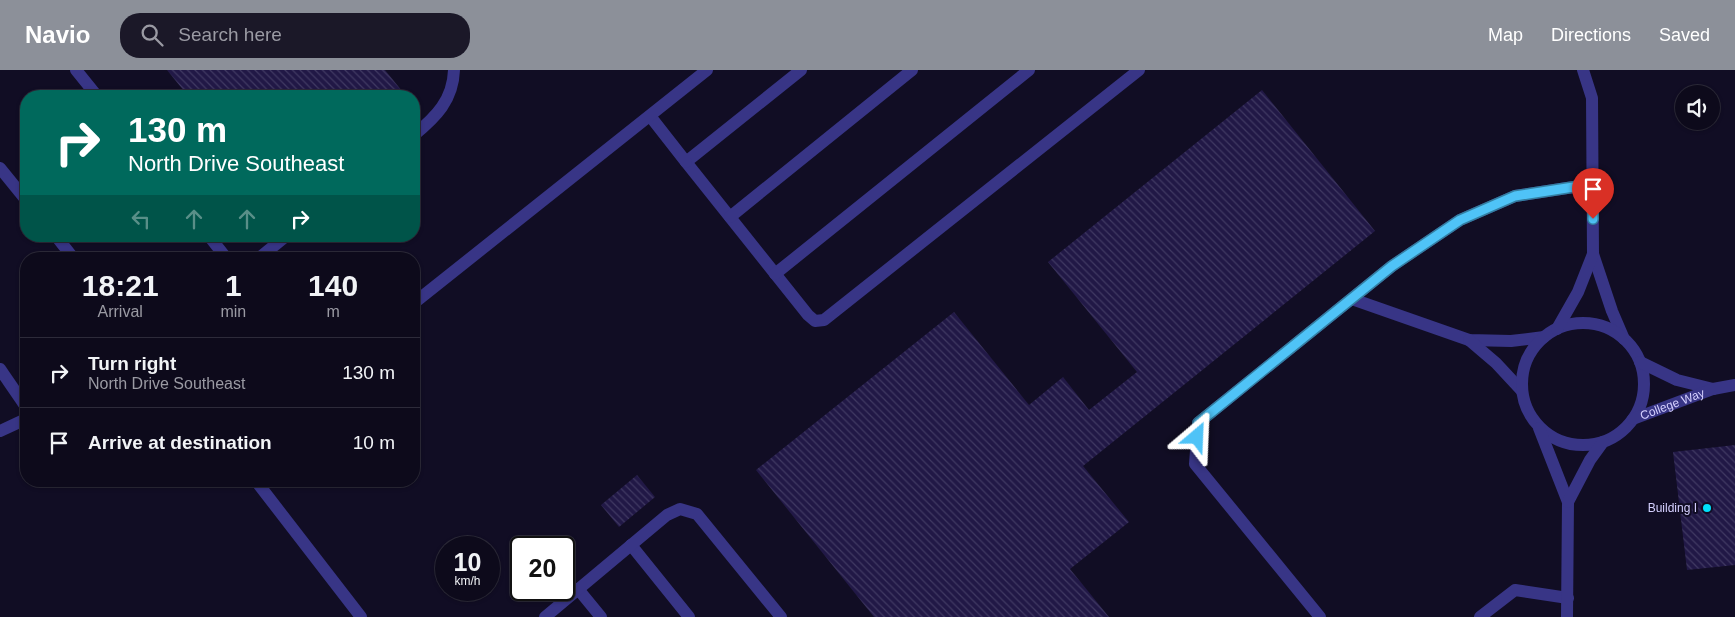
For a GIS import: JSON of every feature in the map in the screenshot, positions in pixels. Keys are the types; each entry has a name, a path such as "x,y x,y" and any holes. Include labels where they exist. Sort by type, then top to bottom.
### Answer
{"street":[{"path":"76,70 92,90"},
{"path":"420,130 434,118 446,102 451,89 454,70"},
{"path":"420,298 707,70"},
{"path":"686,162 801,70"},
{"path":"730,217 912,70"},
{"path":"776,274 1029,70"},
{"path":"1583,70 1592,98 1593,254 1612,311 1624,339"},
{"path":"650,116 808,315 815,321 824,320 1133,72"},
{"path":"0,168 20,193"},
{"path":"1320,617 1195,464 1198,423 1392,266 1460,220 1515,196 1593,184"},
{"path":"61,242 69,252"},
{"path":"214,242 222,252"},
{"path":"267,252 279,242"},
{"path":"1557,329 1578,292 1593,254"},
{"path":"1352,299 1469,340 1511,341 1544,337"},
{"path":"1567,617 1568,502 1552,456 1538,425 1528,409 1522,391 1523,375 1527,361 1534,348 1544,337 1557,329 1575,324 1592,324 1609,329 1624,339 1634,350 1644,377 1644,392 1633,420 1624,429 1604,442 1590,460 1568,502"},
{"path":"1469,340 1501,368 1522,391"},
{"name":"College Way","path":"1640,362 1678,380 1713,389"},
{"path":"0,369 20,398"},
{"name":"College Way","path":"1633,420 1713,389 1735,385"},
{"path":"0,431 20,422"},
{"path":"1538,425 1552,436 1568,443 1586,445 1604,442"},
{"path":"261,487 361,617"},
{"path":"545,617 667,515 680,509 697,514 781,617"},
{"path":"631,545 689,617"},
{"path":"578,588 602,617"},
{"path":"1480,617 1515,590 1568,598"}],"building":[{"path":"167,70 385,70 401,90 183,90"},
{"path":"1262,90 1375,231 1083,466 1129,522 1070,569 1109,617 874,617 756,470 954,312 1029,405 1063,377 1089,410 1137,372 1048,262"},
{"name":"Building I","path":"1735,445 1735,565 1687,570 1673,452"},
{"path":"637,475 655,497 619,527 601,505"}],"place":[{"name":"Building I","path":"1707,508"}],"route":[{"path":"1197,437 1198,423 1392,266 1460,220 1515,196 1593,184 1593,219"}]}
